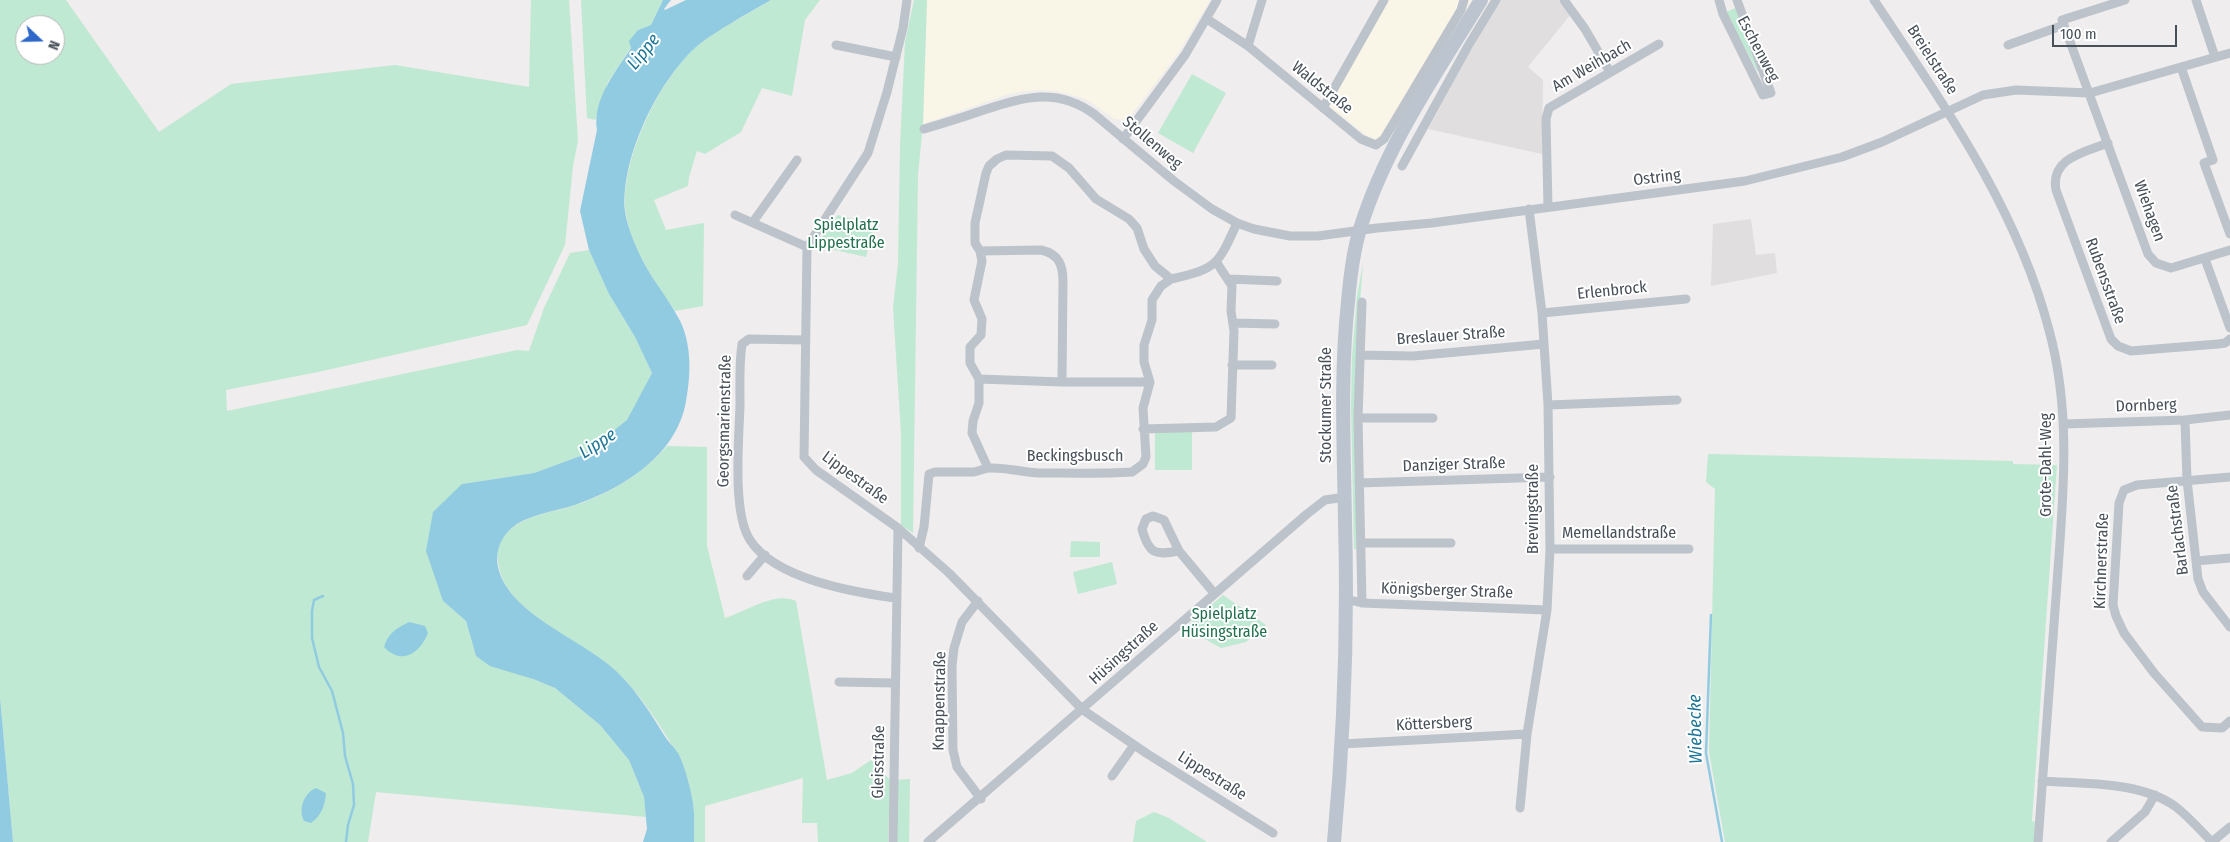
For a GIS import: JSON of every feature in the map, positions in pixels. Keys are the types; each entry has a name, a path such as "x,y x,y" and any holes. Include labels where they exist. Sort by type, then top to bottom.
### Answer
{"main road":[{"name":"Stockumer Straße","path":"1334,842 1342,744 1346,599 1344,345 1350,284 1360,231 1374,188 1405,125 1481,0"}],"street":[{"path":"736,215 807,247 868,153 896,57 907,0"},
{"path":"1123,139 1185,55 1217,0"},
{"path":"1248,46 1262,0"},
{"path":"1323,108 1384,0"},
{"name":"Waldstraße","path":"1207,19 1248,46 1371,145 1380,143 1461,10 1464,0"},
{"path":"1402,166 1468,46 1496,0"},
{"path":"1564,0 1585,29 1610,72"},
{"name":"Eschenweg","path":"1733,0 1720,2 1723,14 1763,95 1771,93 1737,0"},
{"name":"Breielstraße","path":"1874,0 1948,112"},
{"path":"2008,45 2064,25 2062,20 2125,0"},
{"path":"2196,0 2215,57"},
{"name":"Wiehagen","path":"2064,25 2151,259 2161,266 2171,268 2230,250"},
{"name":"Am Weihbach","path":"1548,207 1546,114 1549,108 1658,44"},
{"path":"836,45 896,57"},
{"path":"1948,112 1973,99 1995,92 2016,90 2090,93 2230,53"},
{"path":"2181,68 2213,160 2204,163 2230,234"},
{"name":"Stollenweg","path":"924,129 1028,97 1042,96 1079,104 1094,114 1193,196 1237,223 1274,234 1303,237 1360,231"},
{"name":"Ostring","path":"1360,231 1432,224 1529,209 1745,181 1842,157 1948,112"},
{"name":"Grote-Dahl-Weg","path":"1948,112 2001,202 2033,277 2052,341 2064,424 2063,492 2038,842"},
{"name":"Rubensstraße","path":"2108,143 2066,160 2059,167 2055,181 2056,190 2111,339 2118,346 2131,351 2218,344 2225,343 2230,339"},
{"path":"988,468 972,433 973,421 979,403 979,379 970,363 970,347 980,335 982,319 974,300 974,291 980,276 982,261 980,251 975,243 976,223 984,180 989,166 997,159 1006,155 1052,156 1069,168 1096,199 1129,218 1137,228 1144,249 1155,266 1171,279 1191,275 1217,263 1237,223"},
{"path":"753,222 797,160"},
{"name":"Brevingstraße","path":"1520,808 1527,734 1547,610 1550,549 1548,405 1542,313 1529,209"},
{"name":"Lippestraße","path":"807,247 804,340 804,457 816,470 898,528 978,601 1083,710 1134,745 1274,833"},
{"path":"980,251 1041,250 1059,259 1063,267 1064,282 1062,382"},
{"path":"2205,259 2230,328"},
{"path":"1143,429 1216,427 1226,422 1232,412 1232,286 1217,263"},
{"name":"Beckingsbusch","path":"919,548 924,527 929,474 935,472 974,472 988,468 1004,467 1040,473 1132,472 1143,464 1146,457 1143,429 1144,408 1150,382 1144,362 1144,345 1152,320 1152,300 1161,286 1171,279"},
{"path":"1229,279 1277,281"},
{"name":"Erlenbrock","path":"1542,313 1686,299"},
{"name":"Stockumer Straße","path":"1362,302 1358,418 1362,603"},
{"path":"1233,323 1275,324"},
{"name":"Georgsmarienstraße","path":"804,340 749,339 742,344 738,456 742,521 750,540 765,555 790,571 820,583 858,593 896,598"},
{"name":"Breslauer Straße","path":"1360,355 1414,356 1544,344"},
{"path":"1232,365 1272,366"},
{"path":"979,379 1062,382 1150,382"},
{"path":"1548,405 1677,400"},
{"name":"Dornberg","path":"2064,424 2185,420 2230,415"},
{"name":"Stockumer Straße","path":"1358,418 1433,418"},
{"name":"Barlachstraße","path":"2185,420 2187,480 2198,579 2203,592 2230,627"},
{"name":"Danziger Straße","path":"1359,483 1550,477"},
{"name":"Kirchnerstraße","path":"2230,477 2129,487 2120,496 2113,605 2124,633 2154,673 2202,727 2222,728 2230,721"},
{"name":"Hüsingstraße","path":"928,842 1325,500 1345,497"},
{"path":"1180,551 1158,554 1152,551 1142,530 1146,519 1153,516 1164,520 1180,551 1214,594"},
{"name":"Gleisstraße","path":"893,842 894,683 898,528"},
{"path":"1361,543 1451,543"},
{"name":"Memellandstraße","path":"1550,549 1689,549"},
{"path":"747,576 765,555"},
{"path":"2196,561 2230,558"},
{"name":"Königsberger Straße","path":"1346,599 1362,603 1547,610"},
{"name":"Knappenstraße","path":"978,601 962,622 954,648 952,666 953,750 957,767 981,798"},
{"path":"839,682 894,683"},
{"name":"Köttersberg","path":"1342,744 1527,734"},
{"path":"1112,776 1134,745"},
{"path":"2042,781 2096,785 2155,795 2177,807 2212,842 2230,827"},
{"path":"2111,842 2145,812 2155,795"}],"shaded area":[{"path":"927,0 1210,0 1179,52 1129,118 1125,120 1114,119 1089,101 1080,97 1056,91 1041,90 1006,95 923,124"},
{"path":"1387,0 1471,0 1382,148 1328,105"},
{"path":"1500,0 1558,0 1571,14 1528,67 1543,80 1542,154 1428,129 1492,11"},
{"path":"1751,219 1756,255 1775,253 1777,273 1711,286 1713,224"}],"green space":[{"path":"0,0 66,0 159,132 231,84 395,65 529,87 531,0 569,0 578,141 573,166 565,245 527,325 318,372 226,390 227,411 517,350 529,351 544,308 570,253 589,250 609,294 635,337 652,373 628,420 583,455 534,473 462,484 443,601 466,621 476,656 555,688 600,725 629,760 644,797 646,817 376,792 368,842 13,842 0,697"},
{"path":"581,0 663,0 651,25 638,30 631,47 608,82 595,120 587,118"},
{"path":"771,0 820,0 805,20 792,96 762,88 741,132 705,154 697,151 688,186 654,200 666,230 704,223 703,306 675,311 645,265 629,227 625,193 635,147 656,100 669,78 683,60 714,33"},
{"path":"914,0 927,0 923,124 918,175 913,533 901,525 901,433 893,308 898,263 900,146 905,42"},
{"path":"1738,7 1761,69 1757,71 1726,12"},
{"path":"1192,74 1226,93 1193,153 1158,133"},
{"name":"Spielplatz Lippestraße","path":"838,215 874,225 866,257 817,246"},
{"path":"1363,263 1356,353 1356,549 1354,549 1351,406 1352,357 1357,296"},
{"path":"1155,431 1192,431 1192,470 1155,470"},
{"path":"667,446 707,447 707,546 725,618 769,600 787,599 796,601 827,780 852,773 871,760 890,780 888,842 818,842 817,823 802,823 803,778 705,806 705,842 694,842 694,809 686,777 668,738 644,703 627,682 608,664 542,621 526,608 512,594 502,578 498,561 498,548 502,539 511,529 528,519 576,505 601,495 637,474"},
{"path":"1708,454 2013,461 2013,464 2057,465 2032,821 2035,822 2034,842 1725,842 1709,752 1715,489 1706,482"},
{"path":"1071,541 1100,542 1100,557 1070,557"},
{"path":"1112,562 1117,584 1078,594 1073,572"},
{"name":"Spielplatz Hüsingstraße","path":"1223,595 1266,625 1246,642 1221,648 1203,638 1188,625"},
{"path":"910,779 909,842 895,842 896,780"},
{"path":"1154,812 1169,818 1207,842 1133,842 1136,821"}],"water":[{"name":"Lippe","path":"663,0 671,0 665,10 686,0 771,0 713,35 696,47 682,62 668,80 644,122 629,168 625,190 625,211 630,232 643,261 679,319 686,338 689,359 689,381 681,420 672,438 660,453 646,467 629,479 593,498 517,524 507,532 501,542 497,560 504,583 528,610 608,664 633,689 647,708 678,753 683,766 693,803 694,842 643,842 647,829 644,797 629,760 600,725 555,688 490,666 476,656 466,621 443,601 426,551 433,512 462,484 534,473 583,455 627,420 652,373 635,337 609,294 589,250 580,211 597,130 598,108 606,86 631,48 629,41 638,30 651,25"},
{"path":"409,622 425,626 428,633 425,640 410,655 397,656 384,647 388,638 397,629"},
{"path":"0,697 13,842 0,842"},
{"path":"316,788 326,793 320,814 311,823 304,821 302,807 305,797"}],"waterway":[{"path":"323,596 314,600 312,638 319,667 332,691 343,733 345,756 353,784 354,805 348,825 346,842"},
{"name":"Wiebecke","path":"1711,615 1706,753 1722,842"}]}
